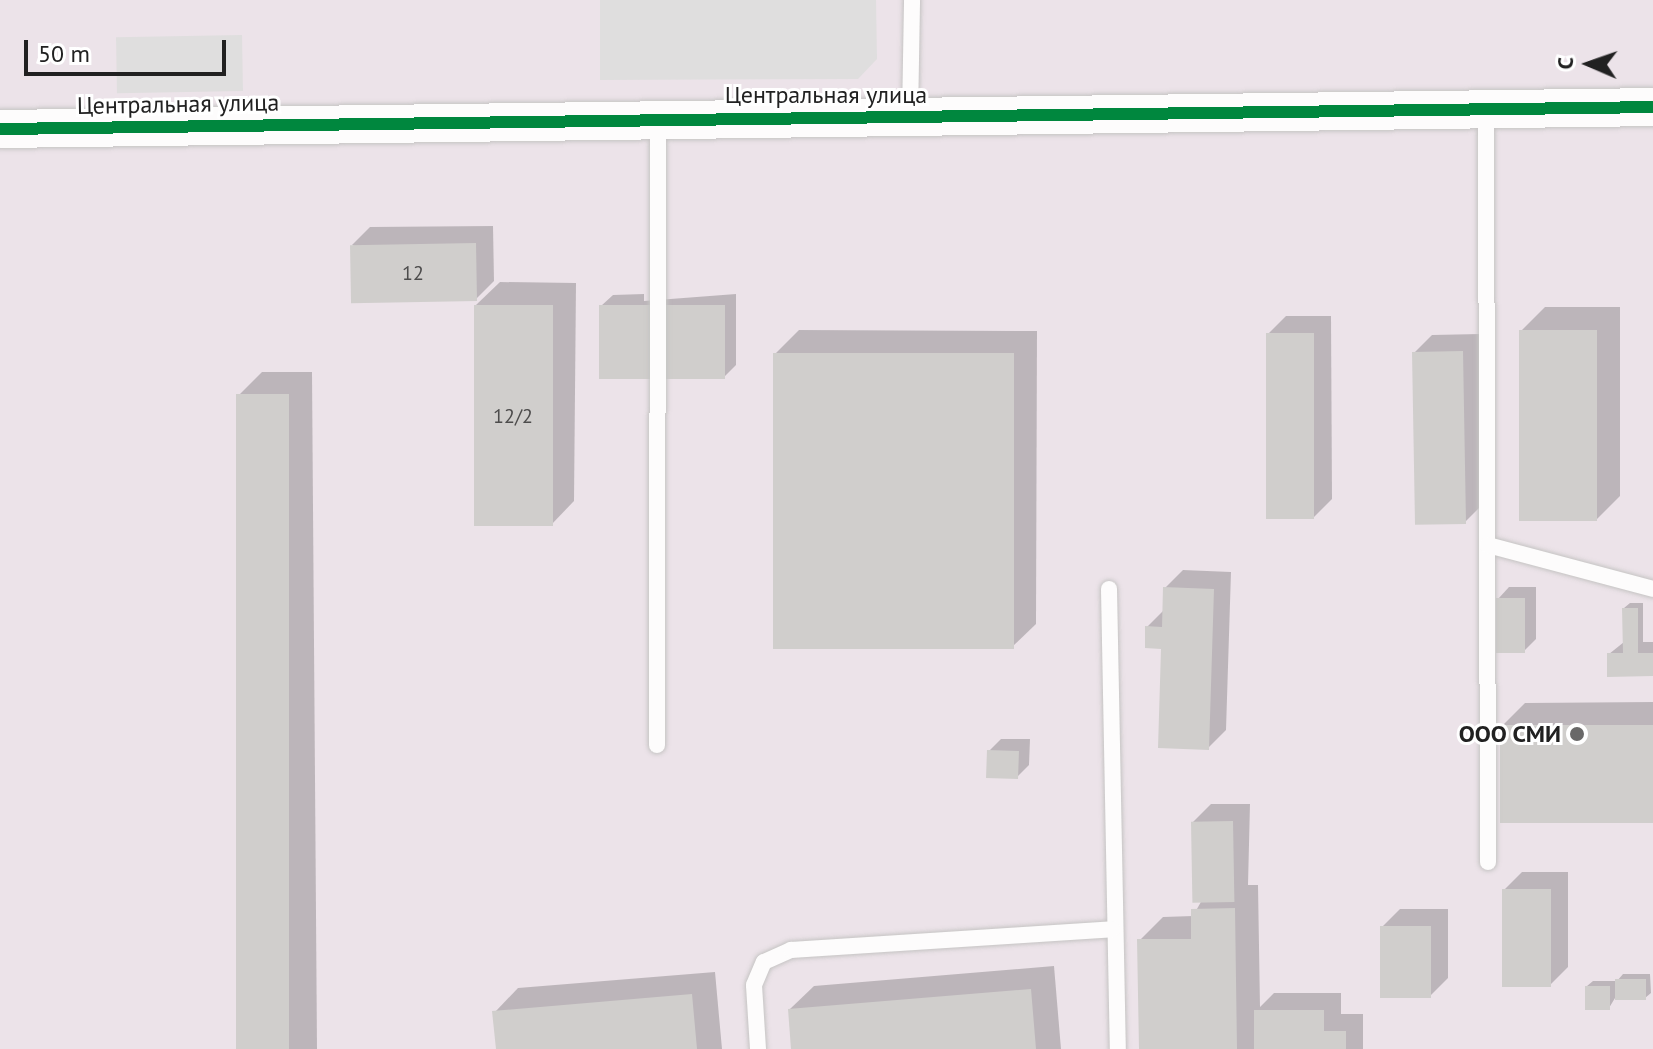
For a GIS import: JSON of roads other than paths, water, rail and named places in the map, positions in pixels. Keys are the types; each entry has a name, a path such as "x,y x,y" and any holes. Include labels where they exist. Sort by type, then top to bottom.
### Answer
{"street":[{"name":"Центральная улица","path":"0,129 1653,107"}],"lane":[{"path":"910,117 912,0"},
{"path":"1486,108 1488,862"},
{"path":"657,745 658,119"},
{"path":"1488,545 1653,589"},
{"path":"1109,589 1112,929 1118,1049"},
{"path":"758,1049 754,985 764,962 791,950 1112,929"}],"place":[{"name":"ООО СМИ","path":"1577,734"}]}
